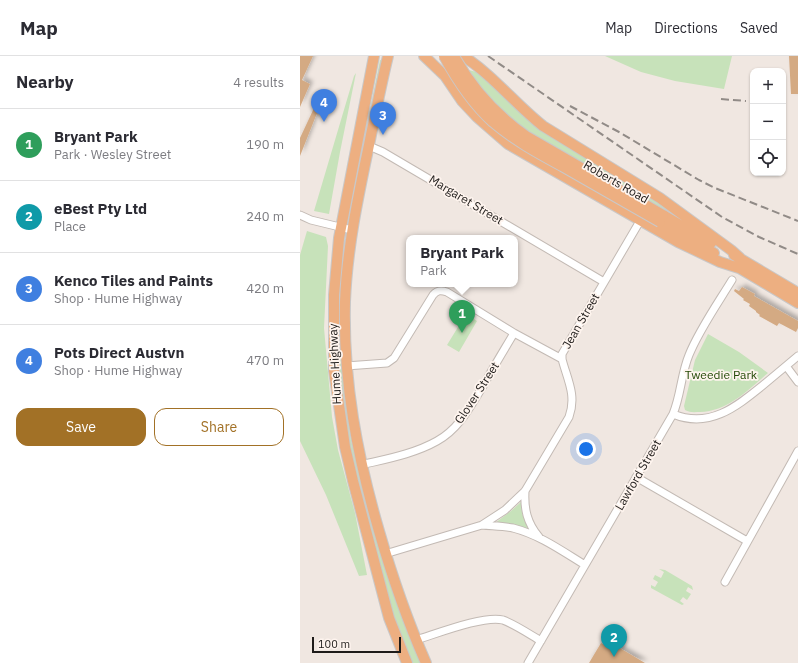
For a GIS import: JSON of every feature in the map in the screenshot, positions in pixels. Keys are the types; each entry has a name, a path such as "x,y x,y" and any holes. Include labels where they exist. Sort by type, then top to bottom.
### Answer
{"highway":[{"name":"Hume Highway","path":"374,56 340,227 334,278 334,371 345,447 372,557 389,618 407,663"},
{"path":"424,56 440,70 476,117 508,144 640,221 695,251 742,269"},
{"name":"Roberts Road","path":"444,56 458,80 492,121 529,147 662,219 740,258 798,293"},
{"name":"Roberts Road","path":"454,56 477,91 500,116 512,126 798,303"},
{"path":"463,56 487,74 526,112 543,126 660,198 740,258"},
{"name":"Hume Highway","path":"389,58 352,230 345,303 346,366 351,412 361,465 385,554 400,598 426,663"},
{"path":"452,86 451,75 457,67 470,67 487,74"}],"street":[{"name":"Margaret Street","path":"369,146 389,155 604,282"},
{"path":"300,215 311,220 352,230"},
{"name":"Jean Street","path":"482,525 505,510 525,491 569,417 572,397 562,359 565,349 640,221"},
{"name":"Lawford Street","path":"528,663 673,414 679,397 686,362 691,349 732,280"},
{"path":"346,366 387,363 394,358 433,295 437,291 447,292 514,333 562,359"},
{"name":"Glover Street","path":"361,465 419,449 436,442 450,432 468,411 514,333"},
{"path":"673,414 688,418 698,418 715,416 727,412 740,404 798,356"},
{"path":"786,366 798,382"},
{"path":"725,582 798,450"},
{"path":"636,477 747,541"},
{"path":"525,491 525,511 527,519 540,538"},
{"path":"385,554 482,525 514,529 540,538 586,565"},
{"path":"416,640 483,620 495,619 508,623 540,642"}],"green space":[{"path":"605,56 732,56 724,89 675,81 641,72"},
{"path":"380,60 383,61 364,151 357,169 358,158 364,140"},
{"path":"468,71 480,73 492,84 694,228 518,125 491,100"},
{"path":"356,73 329,214 314,211 354,76"},
{"path":"307,231 326,237 328,246 324,328 332,417 338,450 355,513 367,575 359,576 326,495 300,441 300,255"},
{"path":"344,237 345,247 342,284 341,345 345,398 351,440 365,498 421,663 411,663 393,615 351,454 342,400 338,361 338,287"},
{"path":"466,314 477,321 459,352 447,345"},
{"name":"Tweedie Park","path":"708,334 739,352 768,373 745,393 729,404 710,411 689,412 685,410 684,406 695,360"},
{"path":"521,502 522,513 528,529 495,523 511,511"},
{"path":"659,569 665,570 692,586 693,590 688,587 686,591 691,594 687,600 683,597 680,601 684,604 682,605 651,588 651,585 655,587 658,582 653,579 655,575 661,578 664,572"}],"building":[{"path":"300,56 313,56 302,80 310,84 300,107"},
{"path":"789,56 798,56 798,94 791,94"},
{"path":"315,106 319,108 300,156 300,138"},
{"path":"742,287 755,294 754,296 798,321 798,328 796,332 779,323 777,326 759,316 760,315 756,311 749,306 750,304 743,300 744,299 734,291 735,289 739,291"},
{"path":"601,643 616,651 618,647 645,663 589,663"}],"railway":[{"path":"488,56 722,217 759,237 798,254"},
{"path":"721,99 746,101"},
{"path":"570,106 619,132 699,180 715,188 798,221"}],"place":[{"name":"Pots Direct Austvn","path":"324,122"},
{"name":"Kenco Tiles and Paints","path":"383,135"},
{"name":"Bryant Park","path":"462,333"},
{"name":"eBest Pty Ltd","path":"614,657"}]}
